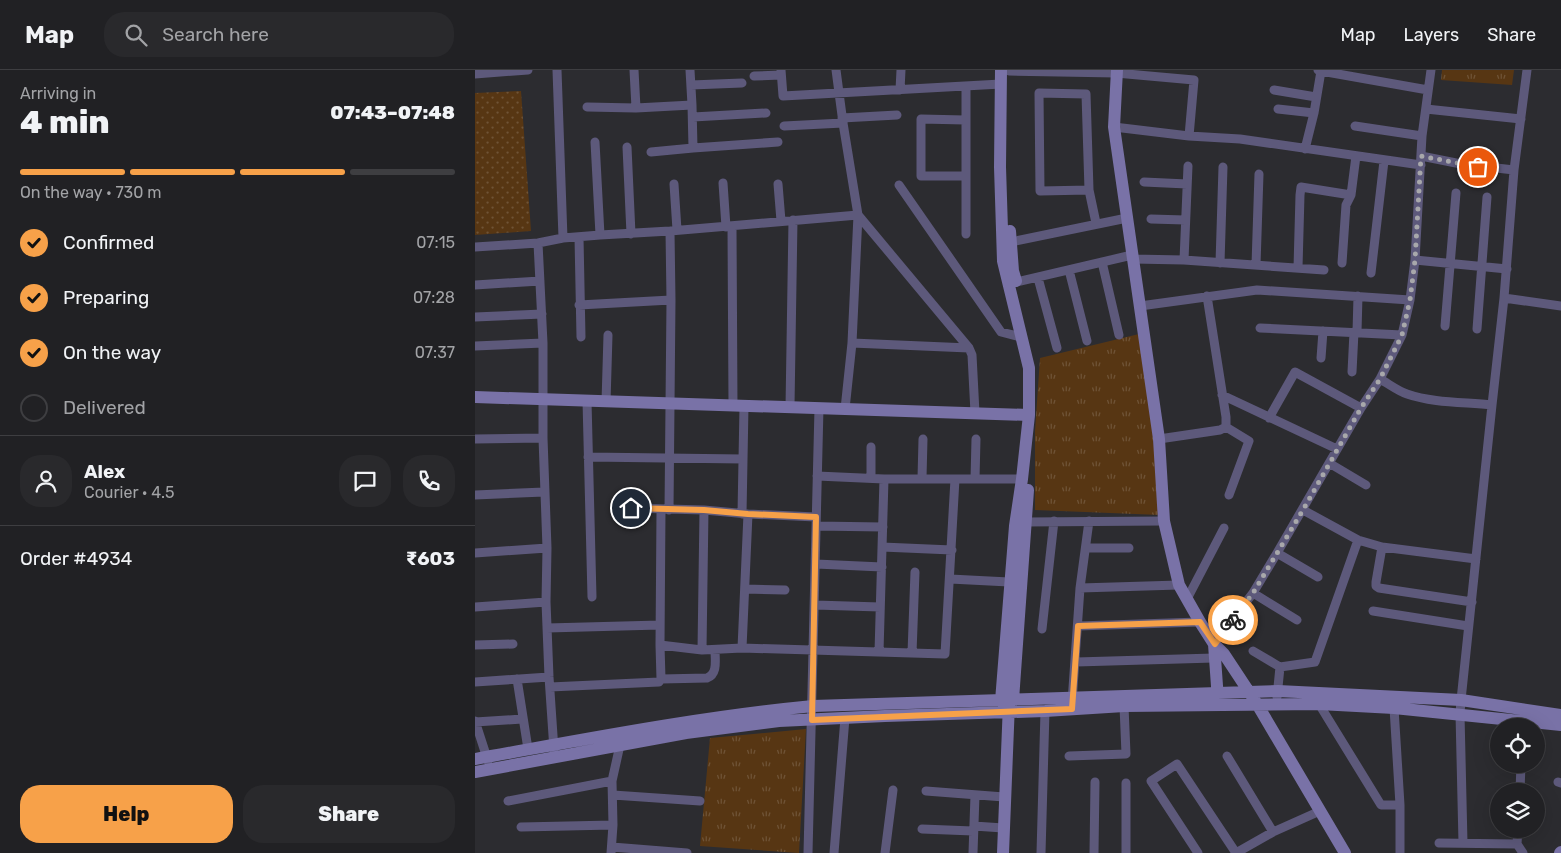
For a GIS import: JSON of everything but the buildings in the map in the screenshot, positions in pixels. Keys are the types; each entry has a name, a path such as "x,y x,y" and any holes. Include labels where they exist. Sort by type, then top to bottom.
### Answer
{"street":[{"path":"475,74 528,70"},
{"path":"557,70 563,238"},
{"path":"634,70 635,108"},
{"path":"690,70 693,148"},
{"path":"836,70 858,216 852,344 845,409"},
{"path":"900,90 901,70"},
{"path":"1006,70 1116,71 1194,80 1189,136"},
{"path":"1003,853 1008,703 1009,582 1015,526 1023,479 1029,415 1029,368 1003,261 1000,167 1001,84 1006,70"},
{"path":"1006,70 1011,242 1016,282 1036,364 1026,522 1008,703"},
{"path":"1305,149 1314,113 1319,70 1428,90"},
{"path":"1218,699 1215,644 1253,593 1361,408 1380,379 1402,335 1410,300 1415,260 1422,136 1431,70"},
{"path":"1463,843 1461,700 1507,269 1514,170 1527,70"},
{"path":"1116,71 1114,127 1159,440 1164,521 1179,585 1200,622 1257,704 1345,853"},
{"path":"754,76 781,73 783,96 1001,84"},
{"path":"691,85 742,83"},
{"path":"966,86 966,234"},
{"path":"1274,90 1316,97"},
{"path":"1089,190 1040,191 1039,93 1086,94 1089,190 1096,223"},
{"path":"587,107 635,108 692,105"},
{"path":"1279,108 1314,113"},
{"path":"1426,109 1521,120"},
{"path":"693,117 766,113"},
{"path":"784,126 897,115"},
{"path":"965,120 921,119 921,176 966,176"},
{"path":"1355,126 1422,136"},
{"path":"1114,127 1189,136 1240,139 1384,161 1421,161 1514,170"},
{"path":"595,142 600,235"},
{"path":"651,152 778,142"},
{"path":"627,147 631,234"},
{"path":"1343,264 1347,205 1351,195 1356,156"},
{"path":"1371,273 1384,161"},
{"path":"1184,260 1187,166"},
{"path":"1220,263 1223,167"},
{"path":"1255,265 1259,174"},
{"path":"1144,182 1187,184"},
{"path":"723,183 729,226 738,406 743,459 745,589 742,648"},
{"path":"661,679 659,625 671,404 674,184"},
{"path":"778,184 781,221"},
{"path":"899,185 1001,332 1021,337"},
{"path":"1298,268 1301,187 1351,195"},
{"path":"1445,326 1456,193"},
{"path":"1477,329 1487,198"},
{"path":"475,247 538,243 563,238 600,235 858,216"},
{"path":"858,216 969,348 972,355 975,413"},
{"path":"1011,242 1127,218"},
{"path":"1151,219 1185,220"},
{"path":"790,407 793,220"},
{"path":"579,237 581,336"},
{"path":"538,243 543,343 544,492 547,548 546,602 555,758"},
{"path":"1016,282 1102,262 1133,257 1324,270"},
{"path":"1415,260 1507,269"},
{"path":"1102,262 1119,335"},
{"path":"1069,270 1087,341"},
{"path":"1038,278 1057,348"},
{"path":"475,285 540,281"},
{"path":"1140,306 1257,290 1410,300"},
{"path":"1207,296 1226,427"},
{"path":"1352,372 1358,296"},
{"path":"1504,298 1561,306"},
{"path":"579,304 671,300"},
{"path":"475,317 542,314"},
{"path":"1259,328 1402,335"},
{"path":"1321,358 1323,331"},
{"path":"606,402 608,335"},
{"path":"475,346 543,343"},
{"path":"852,344 969,348"},
{"path":"1269,418 1295,372 1361,408"},
{"path":"1380,379 1404,393 1414,396 1492,405"},
{"path":"1222,395 1337,449"},
{"path":"475,398 1029,415"},
{"path":"587,401 592,597"},
{"path":"809,853 819,408"},
{"path":"1159,440 1220,430 1226,427"},
{"path":"1226,427 1249,441 1229,495"},
{"path":"475,439 543,438"},
{"path":"975,479 976,439"},
{"path":"923,440 923,478"},
{"path":"871,447 871,478"},
{"path":"588,456 743,459"},
{"path":"1329,464 1366,485"},
{"path":"817,476 884,479 1023,479"},
{"path":"879,652 884,479"},
{"path":"659,645 702,650 742,648 945,654 955,479"},
{"path":"475,495 544,492"},
{"path":"631,508 704,510 883,527"},
{"path":"702,650 704,510"},
{"path":"1303,510 1358,540 1382,546 1476,559"},
{"path":"1042,629 1054,521"},
{"path":"1072,704 1080,588 1089,521"},
{"path":"1026,522 1164,521"},
{"path":"1187,599 1224,528"},
{"path":"1253,651 1280,667 1315,662 1358,540"},
{"path":"1382,546 1376,582 1376,586 1379,588 1471,602"},
{"path":"882,547 951,550"},
{"path":"475,554 547,548"},
{"path":"1086,548 1129,548"},
{"path":"1277,553 1318,577"},
{"path":"816,564 882,567"},
{"path":"912,653 915,572"},
{"path":"950,579 1009,582"},
{"path":"1080,588 1179,585"},
{"path":"745,589 785,590"},
{"path":"1253,593 1297,620"},
{"path":"475,607 546,602"},
{"path":"815,605 880,607"},
{"path":"1373,612 1468,626"},
{"path":"1078,626 1200,622"},
{"path":"547,628 659,625"},
{"path":"475,645 513,644"},
{"path":"550,687 659,682 661,679 707,678 714,674 715,650"},
{"path":"1076,662 1215,658"},
{"path":"1277,698 1280,667"},
{"path":"475,682 549,678"},
{"path":"517,679 527,750"},
{"path":"475,772 484,762 527,750 679,723 813,706 1008,703 1124,706 1218,699 1249,692 1319,704 1394,708 1490,719"},
{"path":"484,762 555,758 703,731 779,721 845,718 1008,703 1045,711 1072,704 1218,699 1257,704 1277,698 1461,700 1561,715"},
{"path":"1319,704 1381,805 1400,804"},
{"path":"1069,756 1126,754 1124,706"},
{"path":"1394,708 1401,853"},
{"path":"1041,853 1045,711"},
{"path":"484,762 475,721 522,718"},
{"path":"834,853 845,718"},
{"path":"1545,725 1561,725"},
{"path":"620,745 612,780 613,825 611,850 687,853"},
{"path":"1227,756 1273,832"},
{"path":"1198,853 1151,781 1177,764 1236,853 1273,832 1319,811"},
{"path":"508,801 612,780"},
{"path":"1094,853 1095,782"},
{"path":"1126,783 1126,853"},
{"path":"885,853 893,790"},
{"path":"926,791 1004,797"},
{"path":"613,795 700,801"},
{"path":"973,853 975,795"},
{"path":"521,827 613,825"},
{"path":"922,828 1003,828"},
{"path":"1517,838 1517,844 1523,853"},
{"path":"1439,844 1517,844"}],"green space":[{"path":"1442,70 1514,70 1512,85 1441,80"},
{"path":"521,91 531,231 475,235 475,93"},
{"path":"1139,334 1152,424 1160,515 1035,510 1035,431 1040,358"},
{"path":"806,729 799,853 700,846 710,738"}],"way so far":[{"path":"1233,620 1253,593 1303,510 1361,408 1380,379 1402,335 1410,300 1415,260 1421,156 1478,167"}],"route":[{"path":"631,508 704,510 816,517 812,720 1072,709 1078,626 1200,622 1215,644 1233,620"}]}
